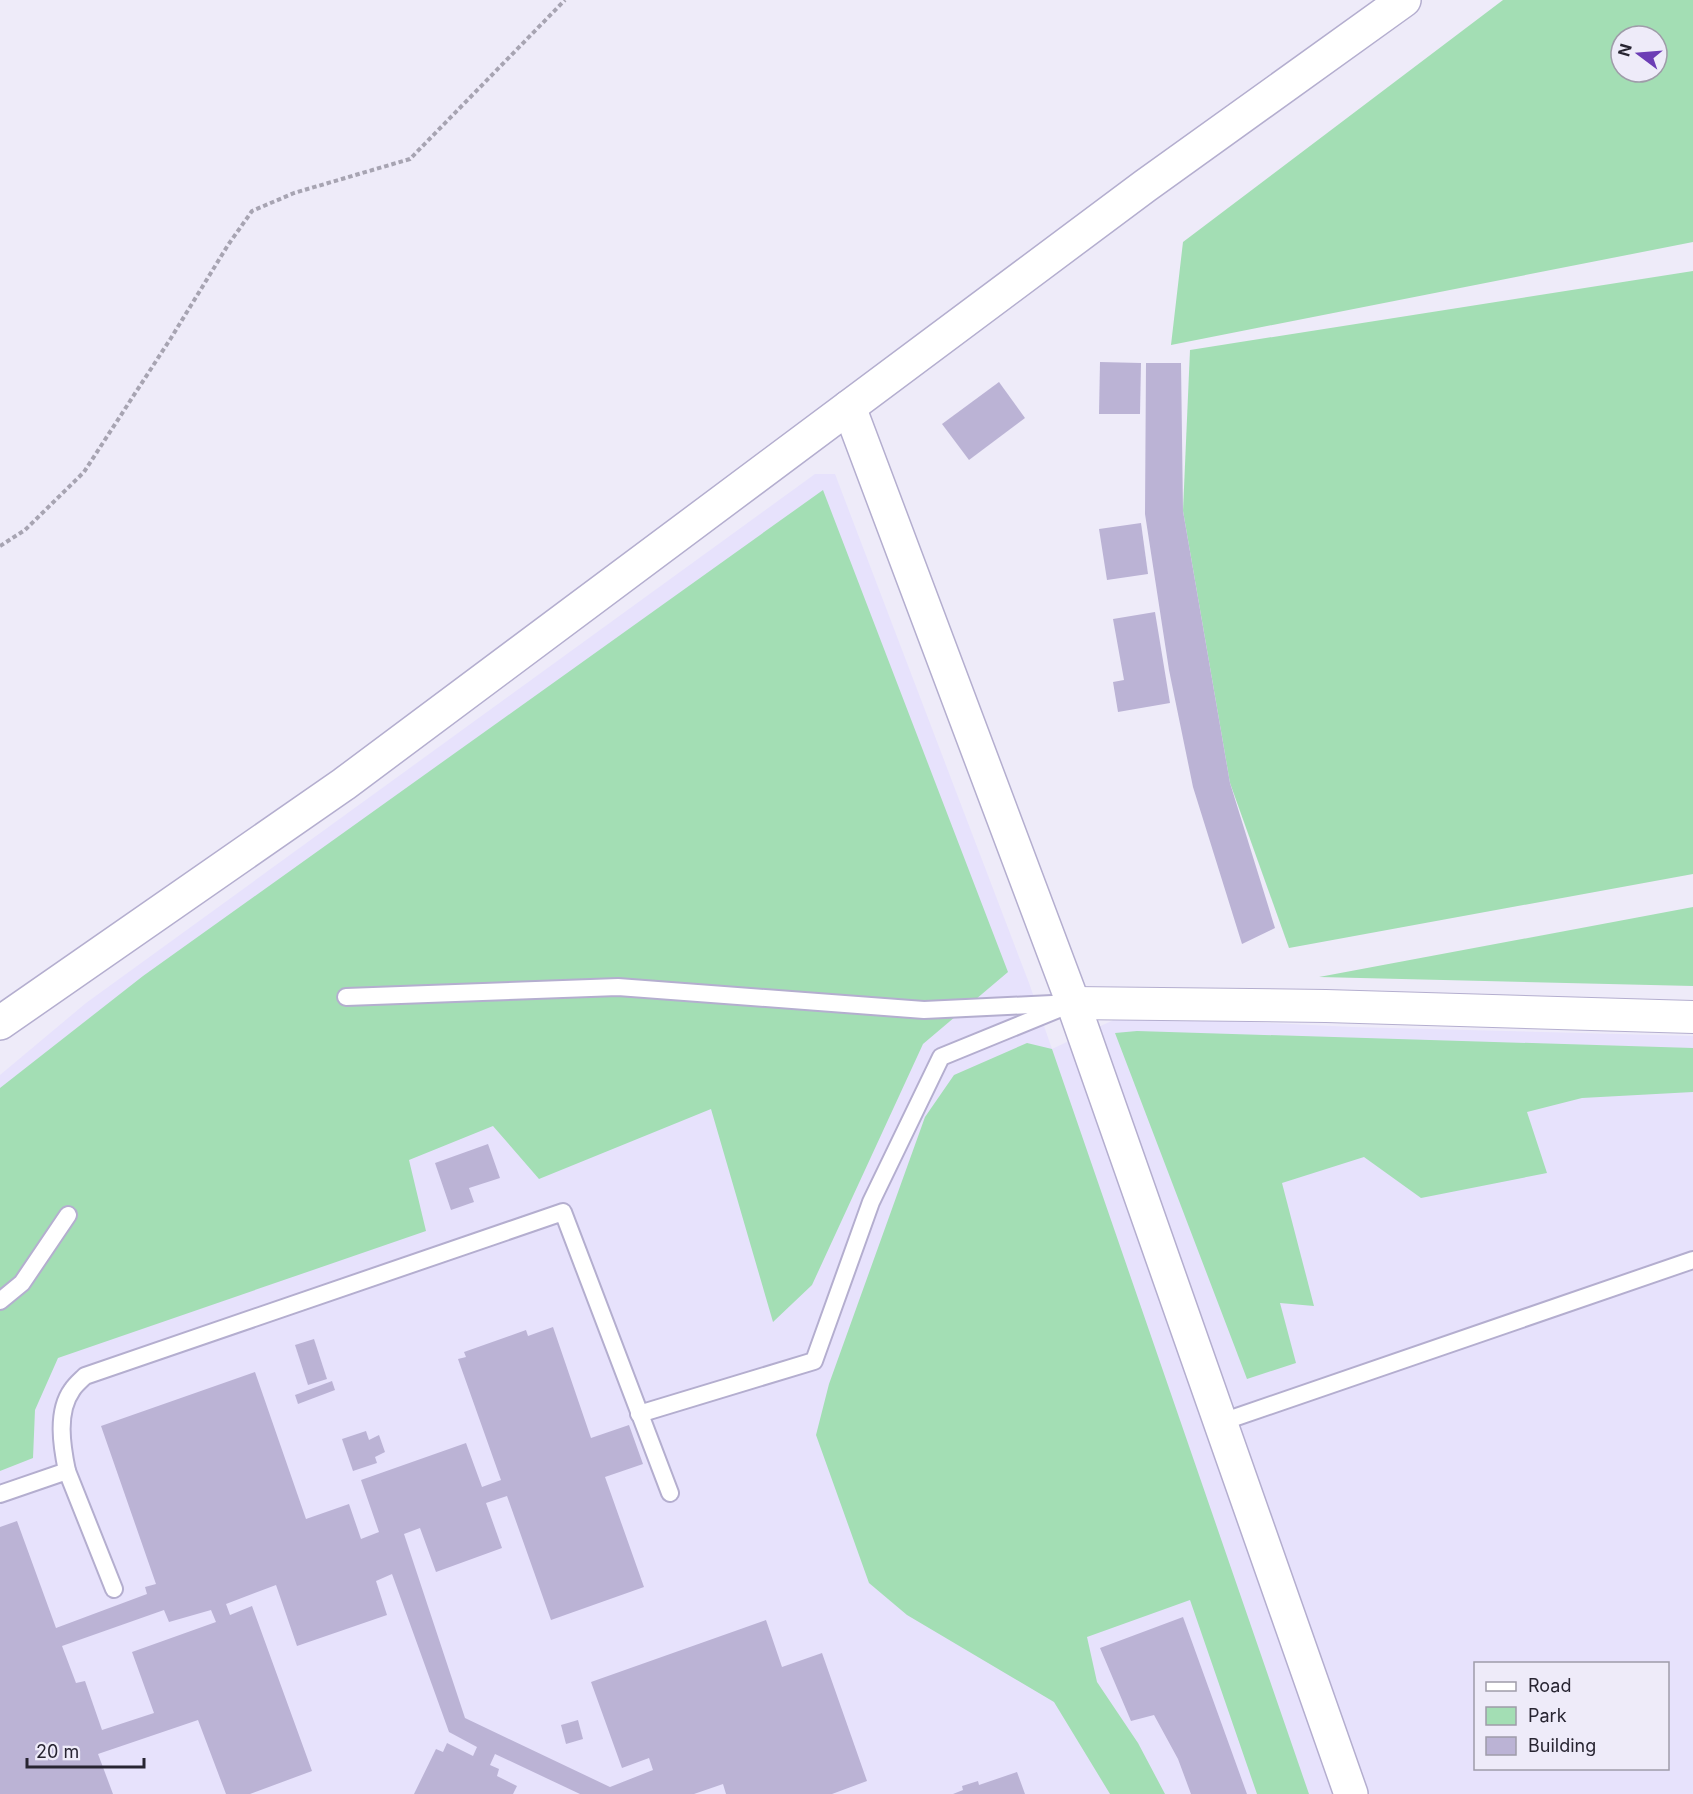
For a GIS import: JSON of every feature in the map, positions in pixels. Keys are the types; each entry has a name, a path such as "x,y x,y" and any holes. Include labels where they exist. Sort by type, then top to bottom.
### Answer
{"street":[{"path":"0,1023 344,784 1184,157 1404,0"},
{"path":"849,407 1073,1003 1351,1794"},
{"path":"1073,1003 1326,1006 1693,1017"}],"lane":[{"path":"346,998 618,987 924,1010 1073,1003"},
{"path":"639,1414 814,1361 871,1202 941,1057 1073,1003"},
{"path":"114,1589 67,1471 62,1447 63,1415 71,1390 85,1376 563,1212 670,1493"},
{"path":"0,1301 22,1283 68,1215"},
{"path":"1219,1423 1693,1260"},
{"path":"0,1494 67,1471"}],"path":[{"path":"0,546 25,530 84,472 252,211 294,194 410,159 565,0"}],"shaded area":[{"path":"815,474 835,474 1052,1049 1122,1016 1352,1027 1693,1036 1693,1794 0,1794 0,1075 86,1003"}],"green space":[{"path":"1503,0 1693,0 1693,242 1171,345 1183,242"},
{"path":"1693,271 1693,874 1289,948 1230,783 1183,511 1190,350"},
{"path":"823,490 1008,972 923,1044 812,1285 773,1322 711,1109 539,1179 493,1126 409,1160 426,1231 58,1358 35,1410 33,1458 0,1471 0,1088 143,976"},
{"path":"1693,907 1693,986 1319,977"},
{"path":"1137,1031 1693,1048 1693,1092 1582,1098 1527,1112 1547,1173 1421,1198 1364,1157 1282,1183 1314,1306 1280,1303 1296,1363 1247,1379 1115,1033"},
{"path":"1027,1043 1052,1049 1309,1794 1257,1794 1190,1600 1087,1637 1097,1682 1138,1743 1165,1794 1110,1794 1054,1702 907,1615 869,1583 816,1435 829,1384 925,1117 954,1075"}],"building":[{"path":"1100,362 1141,363 1140,414 1099,414"},
{"path":"1146,363 1181,363 1183,511 1230,783 1275,928 1242,944 1193,787 1169,670 1145,514"},
{"path":"999,382 1025,418 969,460 942,424"},
{"path":"1141,523 1148,574 1107,580 1099,529"},
{"path":"1155,612 1170,703 1118,712 1113,682 1124,680 1113,619"},
{"path":"488,1144 500,1178 469,1188 474,1202 451,1210 435,1163"},
{"path":"553,1327 591,1438 629,1425 643,1464 605,1477 644,1587 551,1620 507,1496 486,1503 502,1548 436,1572 420,1528 404,1534 465,1718 610,1787 653,1770 649,1758 622,1768 591,1682 766,1620 782,1667 822,1653 867,1781 832,1794 726,1794 723,1784 694,1794 580,1794 495,1754 490,1765 499,1769 497,1776 517,1786 513,1794 414,1794 436,1749 443,1752 447,1743 473,1756 477,1747 449,1732 392,1574 376,1581 387,1615 297,1646 276,1585 226,1604 230,1615 252,1606 312,1771 250,1794 226,1794 198,1720 98,1754 113,1794 0,1794 0,1527 17,1521 56,1628 147,1594 145,1587 156,1584 101,1426 255,1372 306,1519 349,1504 361,1539 379,1532 361,1480 466,1443 482,1487 501,1480 458,1359 466,1357 464,1352 526,1330 528,1336","holes":["164,1610 169,1622 211,1610 216,1622 132,1652 154,1713 102,1730 85,1681 76,1683 62,1646"]},
{"path":"314,1339 327,1379 308,1385 295,1345"},
{"path":"332,1381 335,1390 298,1404 295,1395"},
{"path":"366,1431 369,1440 379,1435 385,1452 375,1457 377,1463 353,1471 342,1439"},
{"path":"1183,1617 1247,1794 1191,1794 1178,1759 1154,1715 1131,1721 1100,1648"},
{"path":"578,1720 583,1739 566,1744 561,1725"},
{"path":"1017,1772 1025,1794 953,1794 963,1790 962,1786 978,1781 979,1785"}]}
